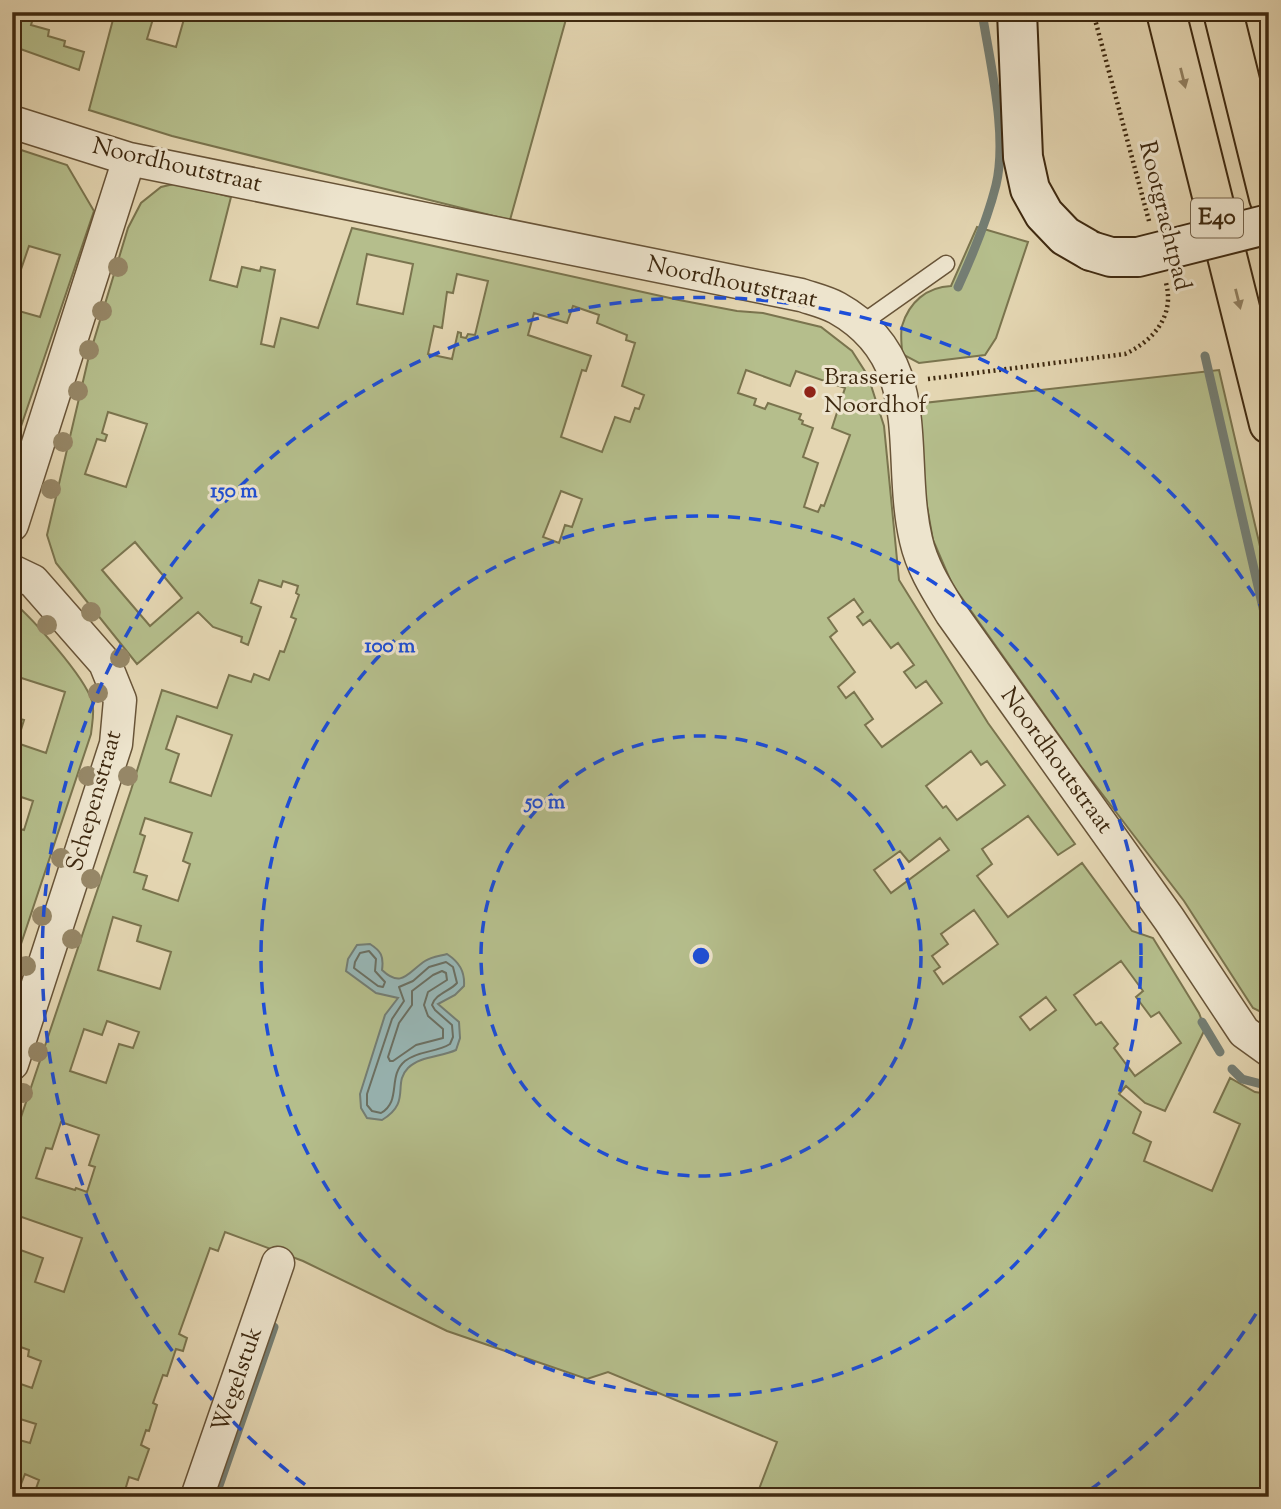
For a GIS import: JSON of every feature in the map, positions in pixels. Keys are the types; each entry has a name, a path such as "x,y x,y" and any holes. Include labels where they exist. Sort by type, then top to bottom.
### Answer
{"highway":[{"name":"E40","path":"1166,12 1269,424"},
{"name":"E40","path":"1223,12 1269,198"}],"street":[{"path":"1017,12 1023,157 1030,188 1044,215 1065,236 1091,251 1111,257 1138,257 1269,224"},
{"name":"Noordhoutstraat","path":"12,122 129,159 801,295 835,307 861,324 885,351 900,382 905,411 907,476 916,541 928,574 951,613 1169,919 1244,1032 1269,1050"},
{"path":"12,525 129,159"},
{"name":"Schepenstraat","path":"12,571 33,581 105,663 120,700 116,744 12,1065"},
{"name":"Wegelstuk","path":"197,1497 278,1264"}],"lane":[{"path":"861,324 946,264"}],"path":[{"name":"Rootgrachtpad","path":"1093,12 1151,226"},
{"name":"Rootgrachtpad","path":"900,382 1125,354 1150,340 1161,323 1167,310 1169,293 1165,280"}],"green space":[{"path":"12,12 35,12 31,25 49,30 48,36 65,41 64,46 84,52 79,70 12,46"},
{"path":"115,12 155,12 147,39 176,47 186,12 568,12 510,220 172,136 89,110"},
{"path":"12,147 67,165 94,211 12,453 12,309 40,317 60,255 29,246 16,284 12,283"},
{"path":"178,183 231,197 210,280 237,287 242,267 260,271 261,267 275,270 261,344 274,347 281,318 318,328 352,228 679,300 763,313 821,327 852,351 868,376 884,426 899,580 988,723 1075,844 1058,855 1028,816 982,849 992,864 977,876 1008,917 1082,863 1132,931 1153,938 1199,1013 1205,1029 1165,1111 1145,1103 1126,1086 1119,1094 1141,1112 1133,1133 1151,1142 1144,1161 1212,1191 1240,1124 1214,1112 1230,1078 1255,1092 1269,1094 1269,1497 756,1497 777,1442 608,1372 587,1379 447,1331 303,1261 225,1232 218,1251 210,1248 179,1334 187,1338 183,1351 176,1349 167,1376 163,1375 153,1403 157,1405 149,1431 146,1430 141,1445 149,1449 138,1480 129,1477 123,1497 33,1497 39,1480 25,1474 16,1497 12,1497 12,1438 30,1443 36,1424 17,1418 12,1432 12,1381 32,1388 41,1361 28,1356 29,1350 15,1345 12,1351 12,1247 43,1258 35,1282 64,1292 82,1238 16,1215 12,1225 12,1146 17,1129 162,690 217,708 229,675 251,682 254,674 269,680 280,651 284,652 296,619 291,617 299,595 296,593 298,586 283,581 281,587 259,580 251,603 261,607 248,645 241,642 242,637 213,627 198,612 137,664 56,563 47,535 88,360 128,228 141,203 161,187","holes":["367,254 413,264 403,314 357,304","457,274 488,281 475,335 468,334 466,338 461,337 458,332 452,359 428,354 434,326 442,328 447,292 453,293","573,306 599,315 597,323 627,335 626,340 635,343 622,386 644,395 630,422 615,417 602,452 561,437 582,370 586,371 591,356 528,335 534,313 567,323","746,370 790,386 796,371 845,388 832,428 850,435 824,506 821,505 818,512 804,507 818,463 803,457 813,428 802,424 803,421 799,419 801,414 768,403 765,409 754,405 756,399 738,393","108,412 147,424 126,487 85,474 97,439 105,441 107,435 102,433","561,491 582,499 572,527 565,525 559,543 543,537","135,542 182,598 150,626 102,570","854,599 863,612 857,617 863,625 870,620 891,648 898,643 914,665 904,672 916,688 926,681 942,703 882,747 865,725 873,719 854,692 846,698 838,687 855,672 830,637 837,631 828,618","177,716 232,735 211,796 170,782 179,754 166,749","971,751 981,765 987,761 1005,785 957,820 946,806 943,808 926,786","145,818 192,833 183,861 190,864 178,901 143,889 147,876 134,872 145,836 140,834","940,838 949,850 891,893 874,870 900,851 909,862","974,910 998,944 943,984 934,971 940,967 932,956 948,944 941,934","113,917 141,926 137,941 171,952 160,989 98,970","1121,961 1143,991 1136,997 1151,1017 1159,1012 1181,1043 1135,1076 1114,1048 1118,1044 1101,1022 1096,1025 1074,995","1046,997 1056,1010 1030,1030 1020,1017","107,1021 139,1032 133,1048 119,1044 106,1083 70,1071 84,1029 102,1035","61,1122 99,1135 89,1165 95,1167 87,1192 76,1188 75,1190 36,1178 46,1148 52,1149"]},
{"path":"977,227 1028,242 996,338 985,355 919,363 902,354 901,329 905,317 920,297 934,289 951,286"},
{"path":"1219,370 1269,585 1269,1016 1253,1008 1184,901 1080,765 952,584 933,540 921,473 915,404"},
{"path":"12,601 69,663 87,690 93,713 91,734 12,971 12,839 16,828 24,830 33,801 12,794 12,717 24,720 17,743 46,753 65,692 12,675"}],"water":[{"path":"370,944 381,954 382,970 389,976 405,977 427,960 447,954 460,967 464,981 464,986 455,995 438,1004 459,1022 460,1038 456,1050 418,1061 408,1068 401,1080 396,1107 382,1120 367,1118 361,1108 360,1094 385,1015 398,998 376,993 346,971 348,959 357,945"}],"waterway":[{"path":"958,287 988,211 999,165 999,122 982,12"},
{"path":"1205,356 1269,634"},
{"path":"1202,1022 1220,1052"},
{"path":"1232,1069 1242,1079 1269,1086"},
{"path":"215,1497 274,1327"}],"place":[{"name":"Brasserie Noordhof","path":"810,392"}]}
